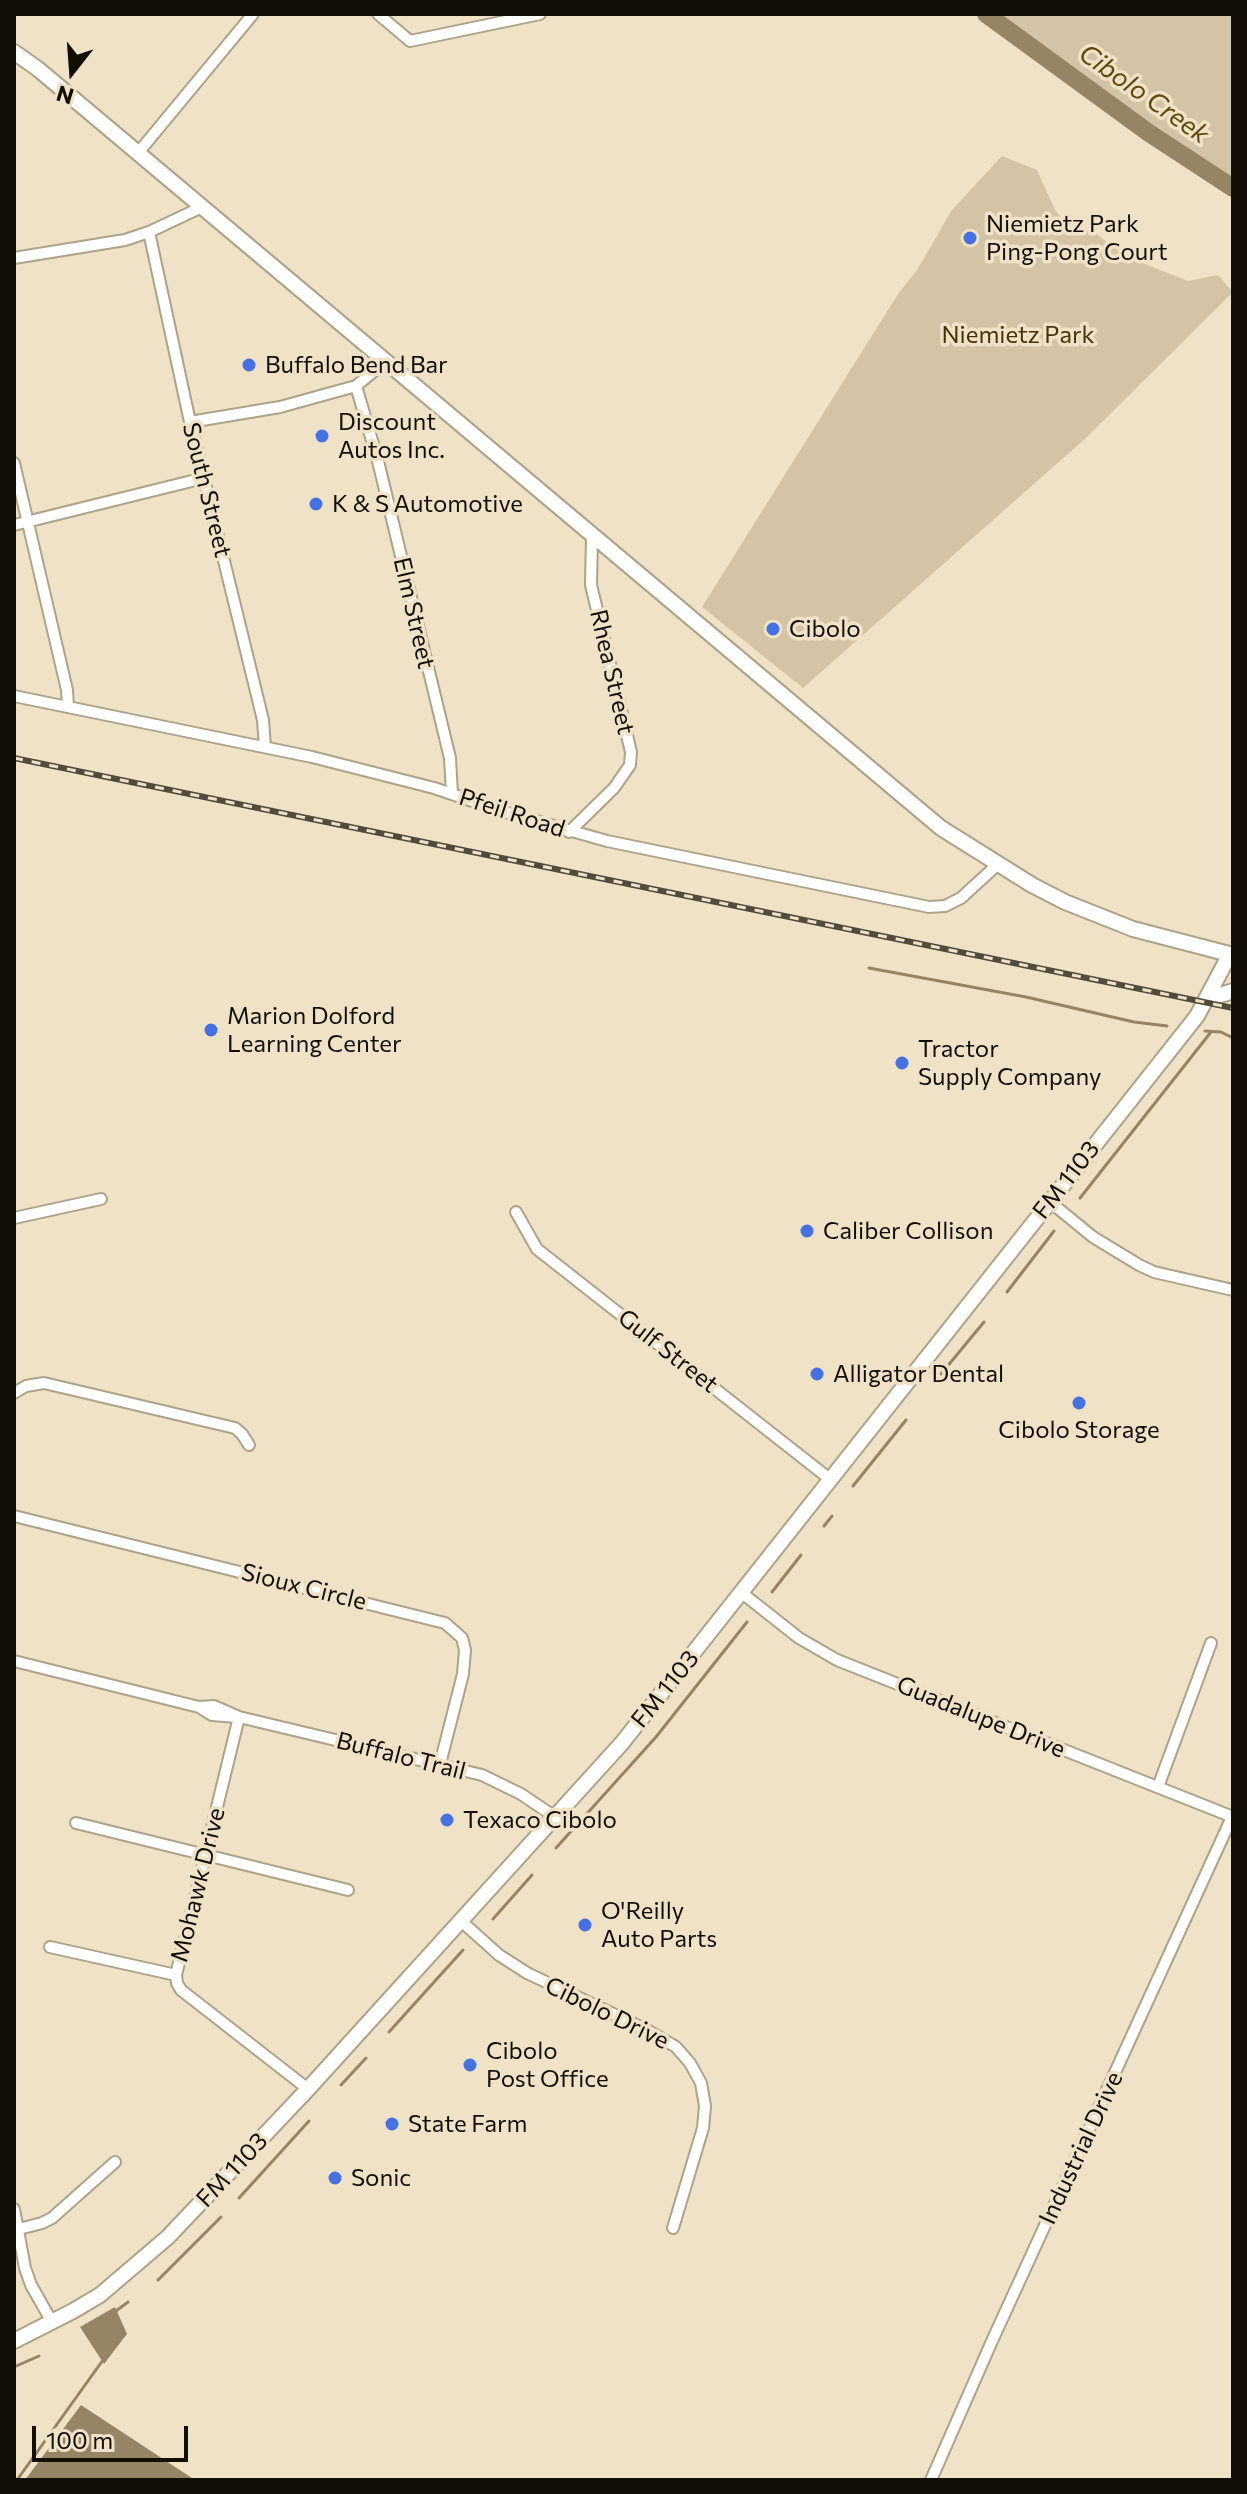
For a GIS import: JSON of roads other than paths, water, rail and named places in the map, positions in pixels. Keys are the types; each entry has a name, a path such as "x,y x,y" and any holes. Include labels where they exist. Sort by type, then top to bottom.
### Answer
{"main road":[{"path":"14,52 941,828 1032,885 1104,918 1179,943 1231,955"},
{"name":"FM 1103","path":"14,2341 100,2295 168,2237 308,2089 622,1743 1208,999 1231,955"},
{"path":"1208,999 1233,991"}],"street":[{"path":"138,153 253,14"},
{"path":"378,14 410,41 540,14"},
{"path":"14,258 125,240 202,207"},
{"name":"South Street","path":"149,232 190,422 263,720 265,747"},
{"path":"190,422 280,407 356,386 386,361"},
{"name":"Elm Street","path":"356,386 378,461 450,758 452,794"},
{"path":"14,463 67,690 68,707"},
{"path":"14,525 204,478"},
{"name":"Rhea Street","path":"569,832 614,788 630,765 631,752 591,585 592,536"},
{"name":"Pfeil Road","path":"14,696 327,760 452,794 569,832 929,907 945,906 961,898 997,865"},
{"path":"14,1218 101,1199"},
{"path":"1049,1201 1093,1237 1139,1265 1177,1278 1233,1290"},
{"name":"Gulf Street","path":"516,1212 537,1249 831,1480"},
{"path":"14,1393 26,1386 44,1383 235,1428 249,1445"},
{"name":"Sioux Circle","path":"14,1516 445,1623 462,1638 465,1650 463,1674 440,1764"},
{"name":"Guadalupe Drive","path":"742,1593 799,1638 837,1660 1233,1817"},
{"path":"1158,1787 1211,1643"},
{"name":"Buffalo Trail","path":"14,1661 199,1707 214,1706 239,1717 440,1764 498,1781 555,1817"},
{"name":"Mohawk Drive","path":"239,1717 176,1975 181,1990 308,2089"},
{"name":"Industrial Drive","path":"931,2480 1233,1817"},
{"path":"76,1823 348,1890"},
{"name":"Cibolo Drive","path":"460,1920 499,1955 527,1973 647,2030 676,2047 690,2063 701,2083 705,2106 703,2128 673,2228"},
{"path":"50,1947 176,1975"},
{"path":"19,2229 52,2218 115,2162"},
{"path":"14,2209 25,2268 52,2322"}],"waterway":[{"name":"Cibolo Creek","path":"986,14 1149,133 1233,188"},
{"path":"869,968 1167,1026"},
{"path":"1205,1031 1221,1032 1233,1038"},
{"path":"1080,1198 1211,1032"},
{"path":"1007,1292 1054,1231"},
{"path":"941,1374 984,1322"},
{"path":"853,1486 906,1420"},
{"path":"824,1526 832,1516"},
{"path":"772,1592 801,1555"},
{"path":"556,1848 656,1737 747,1622"},
{"path":"493,1919 532,1875"},
{"path":"389,2032 463,1950"},
{"path":"341,2085 366,2058"},
{"path":"239,2198 309,2121"},
{"path":"158,2280 221,2217"},
{"path":"116,2311 128,2302"},
{"path":"14,2367 39,2356"},
{"path":"17,2480 103,2360"}],"railway":[{"path":"14,758 1233,1008"}],"place":[{"name":"Niemietz Park Ping-Pong Court","path":"970,238"},
{"name":"Buffalo Bend Bar","path":"249,365"},
{"name":"Discount Autos Inc.","path":"322,436"},
{"name":"K & S Automotive","path":"316,504"},
{"name":"Cibolo","path":"773,629"},
{"name":"Marion Dolford Learning Center","path":"211,1030"},
{"name":"Tractor Supply Company","path":"902,1063"},
{"name":"Caliber Collison","path":"807,1231"},
{"name":"Alligator Dental","path":"817,1374"},
{"name":"Cibolo Storage","path":"1079,1403"},
{"name":"Texaco Cibolo","path":"447,1820"},
{"name":"O'Reilly Auto Parts","path":"585,1925"},
{"name":"Cibolo Post Office","path":"470,2065"},
{"name":"State Farm","path":"392,2124"},
{"name":"Sonic","path":"335,2178"}],"park label":[{"name":"Niemietz Park","path":"1018,335"}]}
